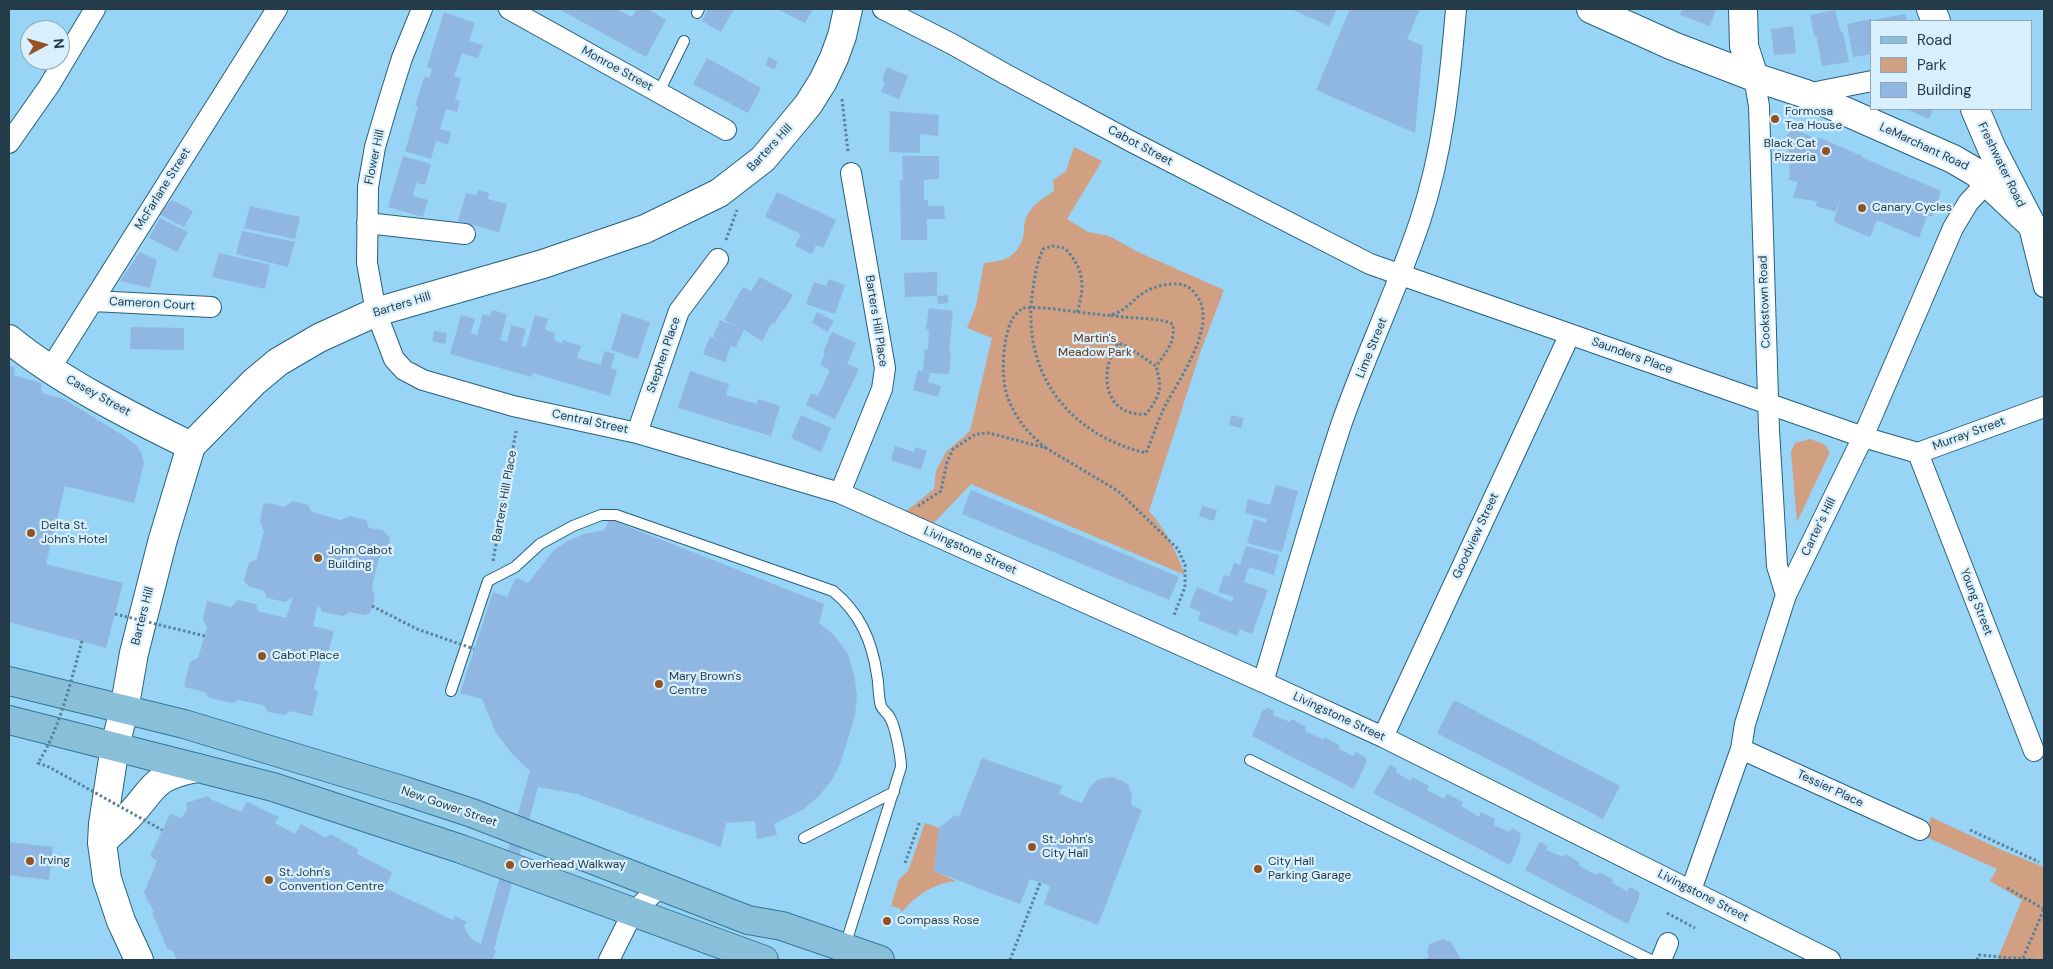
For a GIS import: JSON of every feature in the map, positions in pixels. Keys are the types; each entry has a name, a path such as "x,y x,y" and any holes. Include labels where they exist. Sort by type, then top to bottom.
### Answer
{"main road":[{"name":"Barters Hill","path":"139,960 121,921 107,879 102,843 103,824 115,746 124,710 136,643 163,539 192,446 243,393 278,362 319,338 376,312 543,264 645,230 719,193 763,159 808,105 823,81 834,58 842,36 848,9"},
{"name":"LeMarchant Road","path":"1591,9 1673,46 1754,77 1806,94 1953,159 1977,173 2036,217"},
{"name":"Cookstown Road","path":"1743,9 1744,46 1754,77"},
{"name":"Freshwater Road","path":"1975,110 1992,149 2036,217"},
{"path":"2036,217 2044,249"},
{"name":"Casey Street","path":"9,339 50,369 151,426 192,446"},
{"name":"New Gower Street","path":"9,681 184,724 405,791 472,813 748,920 782,926 880,960"},
{"path":"9,720 273,788 461,849 764,960"},
{"path":"102,843 111,831 124,822 147,792 160,779 176,772 197,768"}],"street":[{"path":"9,143 50,86 95,9"},
{"name":"McFarlane Street","path":"50,369 277,9"},
{"name":"Flower Hill","path":"376,312 367,263 368,187 375,147 402,58 422,9"},
{"name":"Monroe Street","path":"509,9 726,130"},
{"name":"Cabot Street","path":"883,9 952,44 1007,76 1134,143 1370,264 1401,276"},
{"name":"Lime Street","path":"1263,682 1342,424 1401,276 1421,219 1435,168 1447,102 1456,9"},
{"name":"Cookstown Road","path":"1754,77 1759,106 1769,405 1777,566 1786,595"},
{"name":"LeMarchant Road","path":"1806,94 1870,81"},
{"name":"Barters Hill Place","path":"840,493 882,390 885,368 851,173"},
{"name":"Carter's Hill","path":"1691,890 1740,749 1745,724 1786,595 1864,438 1942,252 1968,203 1987,182"},
{"path":"2036,217 2044,288"},
{"path":"367,223 465,234"},
{"name":"Stephen Place","path":"637,433 679,311 718,259"},
{"name":"Saunders Place","path":"1401,276 1864,438"},
{"name":"Cameron Court","path":"93,301 211,307"},
{"name":"Central Street","path":"376,312 394,360 404,370 423,380 513,406 637,433 840,493"},
{"name":"Goodview Street","path":"1382,737 1570,334"},
{"name":"Murray Street","path":"1864,438 1918,453 2044,407"},
{"name":"Young Street","path":"1918,453 2034,751"},
{"name":"Livingstone Street","path":"840,493 1382,737 1830,960"},
{"name":"Tessier Place","path":"1740,749 1920,830"},
{"path":"609,960 633,912 660,887"}],"lane":[{"path":"659,92 684,41"},
{"path":"451,692 470,647 488,580 515,567 540,544 574,526 601,515 616,514 833,592 847,603 861,622 870,643 876,662 880,704 890,717 901,754 902,767 845,947"},
{"path":"1250,760 1651,960"},
{"path":"804,838 894,792"}],"path":[{"path":"834,58 840,83 851,173"},
{"path":"718,259 740,203 748,172"},
{"path":"1077,313 1082,293 1082,275 1076,260 1065,248 1052,246 1043,248 1037,262 1030,307 1031,334 1036,359 1046,383 1067,409 1085,425 1127,449 1146,454 1166,405 1184,372 1202,331 1200,300 1190,287 1176,284 1145,291 1129,306 1111,315"},
{"path":"1156,366 1168,350 1175,336 1173,324 1163,320 1126,319 1111,315 1030,307 1022,308 1012,319 1005,341 1006,392 1017,416 1032,437 1046,448 1118,491 1178,549 1185,565 1185,587 1174,614"},
{"path":"1118,343 1128,347 1156,366 1160,390 1156,401 1146,414 1132,415 1118,406 1108,392 1106,373 1110,354 1118,343"},
{"name":"Barters Hill Place","path":"493,562 516,431"},
{"path":"916,508 941,491 947,462 953,449 976,434 989,433 1046,448"},
{"path":"372,606 418,629 470,647"},
{"path":"115,614 205,636"},
{"path":"82,640 71,683 46,752 38,763 49,767 162,830"},
{"path":"905,863 920,821"},
{"path":"1970,830 2039,862"},
{"path":"1010,960 1040,883"},
{"path":"2008,888 2044,910 2023,958"},
{"path":"1668,913 1695,928"},
{"path":"1978,960 1980,955 2035,960"}],"green space":[{"name":"Martin's Meadow Park","path":"1074,147 1102,161 1067,219 1088,232 1109,236 1138,252 1224,290 1200,353 1149,511 1170,541 1185,575 971,484 932,525 900,516 934,489 936,471 946,452 970,431 992,338 967,328 976,306 984,263 1011,256 1019,247 1028,213 1038,202 1054,191 1053,180 1066,171"},
{"path":"1810,439 1824,444 1830,452 1797,522 1791,452 1795,443"},
{"path":"1931,817 2006,852 2044,867 2044,960 1997,960 2022,900 1990,881 1997,869 1924,836"},
{"path":"925,823 939,828 934,871 956,881 940,884 926,891 913,900 902,912 899,908 891,906 899,879 908,871"}],"building":[{"path":"559,9 616,9 632,17 637,9 650,9 666,20 646,57"},
{"path":"708,9 734,9 721,32 702,21"},
{"path":"777,9 813,9 805,23"},
{"path":"1291,9 1337,9 1329,26"},
{"path":"1350,9 1420,9 1407,39 1423,46 1415,133 1316,90"},
{"path":"1682,9 1716,9 1710,26 1680,15"},
{"path":"1835,10 1840,30 1843,33 1849,62 1822,66 1817,38 1814,35 1810,15"},
{"path":"444,12 475,23 469,41 483,45 478,58 462,53 454,76 461,78 455,100 460,101 457,112 446,109 440,129 451,132 448,145 436,141 431,159 405,151 418,107 415,106 424,77 429,78 432,69 427,67"},
{"path":"1905,14 1907,20 1873,20"},
{"path":"1871,19 1870,54 1853,57 1847,24"},
{"path":"1793,26 1796,53 1774,55 1771,29"},
{"path":"769,57 778,62 774,70 765,65"},
{"path":"707,58 761,88 748,113 693,84"},
{"path":"887,67 908,76 899,99 881,92 885,82 882,80"},
{"path":"1908,110 1933,110 1929,119"},
{"path":"890,111 939,115 938,136 920,134 920,153 889,152"},
{"path":"1794,129 1817,139 1820,138 1941,191 1933,216 1927,216 1919,238 1877,220 1870,237 1836,223 1834,220 1841,198 1835,212 1816,206 1817,201 1793,198 1798,182 1786,179 1790,178 1787,135"},
{"path":"403,156 431,164 425,185 416,183 413,196 428,200 423,217 388,207"},
{"path":"902,156 939,156 939,179 924,180 924,200 928,200 928,206 944,206 945,219 927,219 927,240 901,240 900,180 903,180"},
{"path":"478,190 489,193 488,199 507,204 499,232 458,221 466,193 476,195"},
{"path":"777,192 836,220 823,248 816,245 812,254 795,246 801,234 765,217"},
{"path":"172,200 193,211 184,227 159,214"},
{"path":"250,206 300,217 295,239 244,228"},
{"path":"160,218 188,232 177,252 149,238"},
{"path":"242,231 295,242 288,267 236,254"},
{"path":"140,252 157,260 150,288 120,281"},
{"path":"219,253 270,265 265,289 212,277"},
{"path":"937,272 937,296 905,297 904,273"},
{"path":"760,277 793,295 784,310 774,304 783,310 774,324 772,323 762,341 744,330 736,347 731,346 725,362 703,354 710,337 726,343 713,337 720,320 738,327 724,320 743,287 751,291"},
{"path":"829,279 845,285 835,314 806,304 814,282 826,286"},
{"path":"948,295 948,303 938,304 937,296"},
{"path":"929,308 953,311 949,374 930,373 928,382 941,386 938,397 913,390 918,370 923,372 925,349 928,350 929,331 926,328"},
{"path":"492,310 507,314 500,340 507,342 511,325 526,329 521,346 526,347 535,315 548,319 545,330 555,333 554,340 562,343 563,340 581,346 577,358 601,365 604,351 615,354 611,368 617,370 610,396 533,373 532,377 450,354 461,315 475,319 471,333 477,335 483,314 490,316"},
{"path":"817,312 834,321 828,332 812,323"},
{"path":"622,313 650,322 638,359 611,350"},
{"path":"131,327 184,328 184,350 130,349"},
{"path":"434,331 447,333 445,344 432,341"},
{"path":"832,332 856,343 847,364 859,369 835,419 806,405 811,393 818,396 830,370 820,365 825,354 823,352"},
{"name":"Delta St. John's Hotel","path":"9,366 15,367 14,375 41,383 42,393 64,399 124,436 137,446 142,455 144,463 134,503 65,486 46,564 123,583 106,648 9,622"},
{"path":"690,371 729,384 726,395 757,404 758,399 780,406 771,436 678,408"},
{"path":"801,415 831,428 821,452 791,438"},
{"path":"1231,415 1244,418 1241,428 1229,425"},
{"path":"895,446 914,452 915,447 927,451 921,470 891,460"},
{"path":"1276,485 1298,491 1282,552 1247,543 1254,519 1266,523 1267,519 1245,513 1248,499 1270,505"},
{"path":"971,490 1179,577 1169,600 962,514"},
{"path":"293,501 308,505 312,512 341,520 350,516 366,520 369,528 383,530 390,538 387,553 379,558 372,587 375,597 370,613 364,615 349,612 343,616 322,612 318,604 313,626 334,631 328,654 322,657 314,688 318,693 312,716 290,711 285,715 268,712 264,705 238,700 233,703 209,698 205,692 184,687 190,662 198,658 207,628 203,620 207,601 231,607 238,600 256,604 258,611 286,618 293,597 285,602 267,598 264,591 248,586 244,580 249,563 257,559 264,531 260,522 263,505 269,503 284,507"},
{"path":"1202,506 1217,510 1214,521 1199,516"},
{"name":"Mary Brown's Centre","path":"609,519 824,604 819,623 834,635 848,654 854,674 857,696 855,716 840,764 831,781 819,796 804,809 774,824 777,835 757,839 755,821 726,823 721,847 577,794 538,787 494,949 496,951 492,960 177,960 172,950 168,950 152,913 154,912 144,893 157,861 150,856 170,814 182,818 187,809 186,803 208,796 210,799 241,812 247,802 279,817 275,823 295,834 301,824 326,838 330,834 358,849 357,854 392,872 385,888 453,920 455,916 467,922 464,926 468,934 473,940 481,944 530,771 513,755 496,733 482,699 460,693 493,592 507,597 516,578 528,583 554,550 584,534 605,530"},
{"path":"1246,546 1279,555 1274,575 1249,567 1244,582 1268,590 1252,634 1240,629 1237,636 1198,620 1201,612 1189,607 1197,587 1232,602 1234,597 1218,592 1224,575 1229,577 1234,563 1240,565"},
{"path":"1454,700 1620,786 1603,819 1437,733"},
{"path":"1266,707 1274,711 1273,715 1290,722 1292,719 1306,727 1305,731 1324,740 1325,737 1340,746 1339,749 1353,756 1356,752 1366,758 1366,763 1354,789 1252,736"},
{"name":"St. John's City Hall","path":"982,758 1062,786 1059,794 1082,803 1090,787 1098,779 1113,777 1128,784 1132,795 1131,805 1142,810 1098,925 1044,904 1050,886 1030,879 1020,904 934,871 939,828 955,815 959,817"},
{"path":"1390,765 1397,769 1395,772 1411,781 1412,777 1429,786 1427,790 1444,799 1447,794 1463,802 1461,806 1479,817 1481,812 1495,819 1494,825 1510,832 1512,828 1521,833 1519,838 1521,839 1510,865 1373,793"},
{"name":"Irving","path":"9,842 53,847 49,880 9,875"},
{"path":"1540,842 1548,846 1546,850 1563,857 1565,854 1579,862 1579,866 1597,875 1599,872 1613,880 1612,883 1627,891 1630,887 1639,892 1639,898 1628,924 1525,870"},
{"path":"1443,939 1451,942 1461,960 1422,960 1429,957 1427,952 1430,944"}],"place":[{"name":"Formosa Tea House","path":"1775,119"},
{"name":"Black Cat Pizzeria","path":"1826,151"},
{"name":"Canary Cycles","path":"1862,208"},
{"name":"Delta St. John's Hotel","path":"31,533"},
{"name":"John Cabot Building","path":"318,558"},
{"name":"Cabot Place","path":"262,656"},
{"name":"Mary Brown's Centre","path":"659,684"},
{"name":"St. John's City Hall","path":"1032,847"},
{"name":"Irving","path":"30,861"},
{"name":"Overhead Walkway","path":"510,865"},
{"name":"City Hall Parking Garage","path":"1258,869"},
{"name":"St. John's Convention Centre","path":"269,880"},
{"name":"Compass Rose","path":"887,921"}]}
